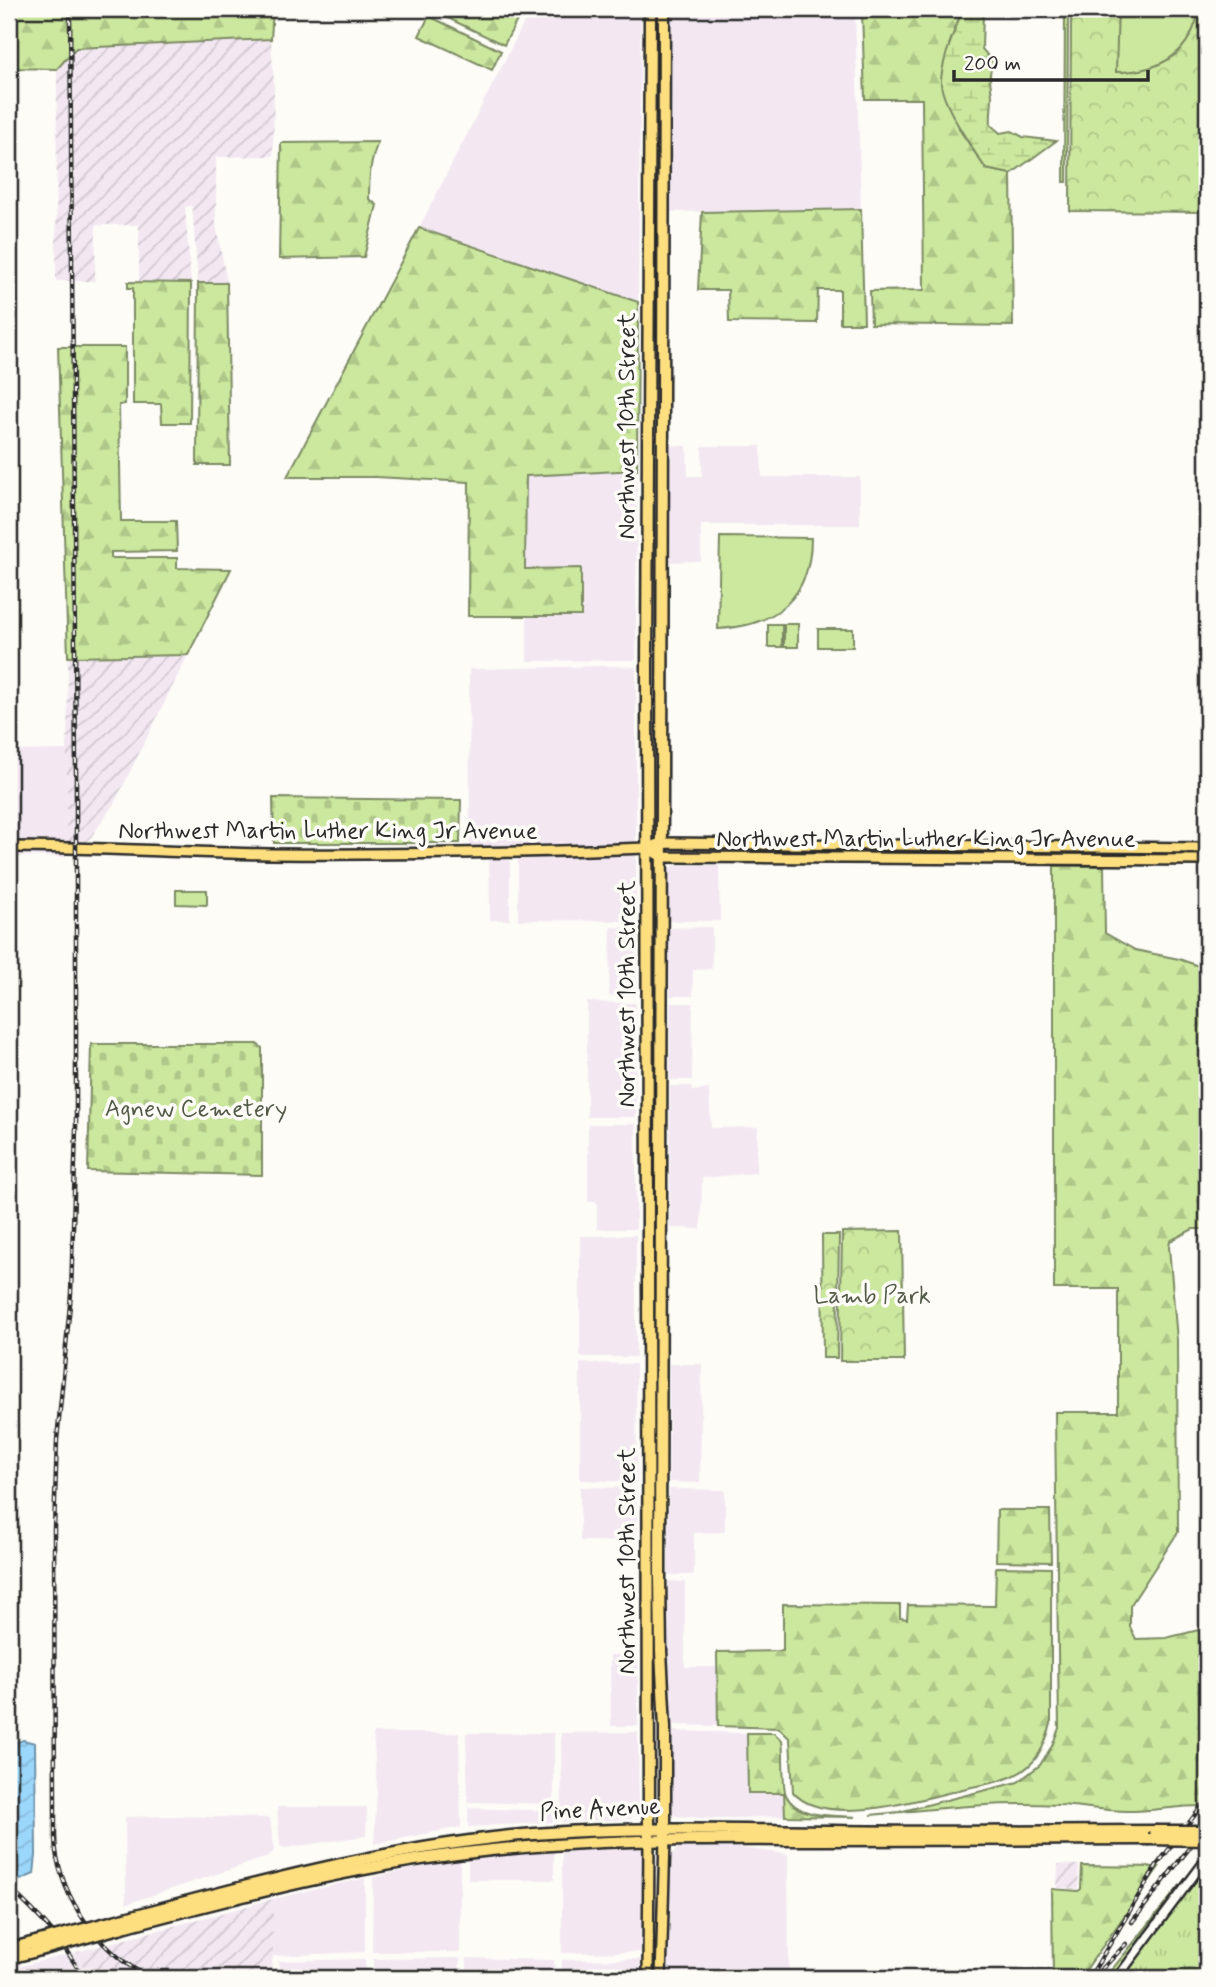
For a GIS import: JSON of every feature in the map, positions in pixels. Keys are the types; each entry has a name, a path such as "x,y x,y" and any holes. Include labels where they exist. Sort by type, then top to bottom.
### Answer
{"highway":[{"name":"Northwest 10th Street","path":"649,1839 650,9"},
{"name":"Northwest 10th Street","path":"664,9 660,1590 665,1728 665,1839"},
{"path":"650,138 654,150 663,158"},
{"path":"648,476 662,476"},
{"name":"Pine Avenue","path":"9,1958 31,1948 313,1869 401,1851 510,1836 665,1828 1152,1835 1207,1840"},
{"name":"Pine Avenue","path":"116,1924 414,1860 558,1843 649,1839 1152,1835 1207,1831"},
{"name":"Pine Avenue","path":"9,1949 31,1948"}],"main road":[{"name":"Northwest Martin Luther King Jr Avenue","path":"9,847 268,854 514,854 648,848 661,842 1207,848"},
{"path":"648,848 662,857"},
{"name":"Northwest Martin Luther King Jr Avenue","path":"662,857 1207,860"},
{"name":"Northwest 10th Street","path":"648,1978 649,1839"},
{"path":"661,1978 665,1839"}],"street":[{"path":"1117,1978 1207,1858"}],"shaded area":[{"path":"531,9 641,9 638,302 419,228"},
{"path":"671,9 855,11 861,209 671,212"},
{"path":"271,39 274,86 273,156 216,157 216,224 227,283 198,283 192,206 185,207 191,283 139,282 139,225 96,225 95,281 56,281 57,69 76,48"},
{"path":"670,445 687,446 688,476 702,476 702,446 761,446 762,477 860,477 860,525 701,525 701,561 669,562"},
{"path":"637,470 636,660 527,661 527,616 581,615 581,569 525,569 526,475"},
{"path":"188,655 115,802 84,844 66,844 68,657"},
{"path":"636,667 636,845 470,850 469,669"},
{"path":"67,750 66,844 9,844 9,751"},
{"path":"9,851 66,851 66,857 9,856"},
{"path":"636,852 636,921 518,920 518,857"},
{"path":"489,857 510,857 510,920 490,920"},
{"path":"674,865 719,865 720,921 669,921 669,870"},
{"path":"611,927 636,928 636,996 609,996"},
{"path":"712,927 712,969 693,970 693,996 670,996 669,928"},
{"path":"587,1002 636,1003 636,1117 587,1117"},
{"path":"670,1003 693,1003 692,1080 670,1080"},
{"path":"670,1086 691,1086 692,1091 709,1089 711,1128 758,1127 756,1173 702,1178 701,1229 670,1228"},
{"path":"588,1124 636,1124 636,1229 597,1229 597,1202 588,1202"},
{"path":"636,1235 636,1357 580,1357 580,1236"},
{"path":"580,1363 636,1364 637,1482 580,1480"},
{"path":"669,1364 702,1364 700,1483 669,1482"},
{"path":"580,1487 637,1488 637,1542 580,1541"},
{"path":"669,1489 725,1490 725,1532 694,1533 694,1575 668,1575"},
{"path":"668,1581 685,1582 685,1667 717,1667 718,1726 669,1725"},
{"path":"638,1654 638,1726 611,1726 610,1655"},
{"path":"669,1731 747,1733 748,1793 785,1793 785,1816 717,1819 675,1816 670,1805"},
{"path":"638,1732 639,1809 631,1819 562,1822 561,1733"},
{"path":"373,1733 459,1733 461,1827 374,1844 377,1789"},
{"path":"466,1733 554,1733 554,1804 468,1802"},
{"path":"277,1807 367,1807 366,1836 284,1848 280,1846"},
{"path":"468,1808 554,1811 554,1822 468,1827"},
{"path":"125,1817 270,1818 274,1851 268,1857 126,1904"},
{"path":"642,1846 641,1952 562,1953 562,1848"},
{"path":"680,1847 729,1847 788,1854 789,1973 666,1973 670,1855"},
{"path":"554,1848 554,1880 468,1880 468,1858"},
{"path":"460,1859 460,1952 372,1952 373,1877"},
{"path":"1058,1864 1079,1865 1078,1889 1057,1888"},
{"path":"365,1878 365,1952 273,1956 273,1899"},
{"path":"273,1899 273,1956 270,1978 88,1978 77,1952"},
{"path":"77,1952 88,1978 9,1978 9,1969"},
{"path":"460,1958 459,1978 373,1978 373,1959"},
{"path":"467,1958 554,1960 555,1978 467,1978"},
{"path":"365,1959 366,1978 278,1978 279,1961"},
{"path":"641,1959 640,1978 562,1978 562,1960"}],"green space":[{"path":"9,9 273,9 271,39 76,48 57,69 9,68"},
{"path":"429,9 523,9 504,45"},
{"path":"1065,9 1068,9 1067,182 1064,182"},
{"path":"1071,9 1207,9 1207,212 1070,211"},
{"path":"1118,9 1199,9 1189,38 1171,58 1146,69 1116,72"},
{"path":"962,11 949,45 959,129 986,169 1011,174 1013,326 871,324 870,291 924,290 922,99 865,99 862,12"},
{"path":"962,11 983,11 982,49 994,63 990,75 991,125 1000,133 1012,131 1023,137 1056,141 1011,174 986,169 958,126 945,100 941,80 944,63"},
{"path":"429,16 501,51 492,70 419,36"},
{"path":"378,142 372,163 369,191 369,199 377,205 364,257 279,259 281,143"},
{"path":"861,209 864,323 840,323 840,290 818,290 817,323 729,322 728,290 698,290 702,212"},
{"path":"419,228 638,302 637,470 526,476 525,569 581,568 581,616 468,616 469,482 376,477 287,477"},
{"path":"128,282 191,283 190,423 162,423 161,404 133,404 133,288 128,288"},
{"path":"198,283 227,283 230,465 197,465"},
{"path":"58,347 125,347 125,404 119,405 121,521 176,521 177,551 111,552 111,558 177,558 177,568 231,569 188,655 68,657"},
{"path":"720,537 811,538 804,577 797,592 786,605 757,622 718,629"},
{"path":"768,624 782,624 782,647 768,647"},
{"path":"784,624 798,624 798,647 784,647"},
{"path":"818,629 853,629 853,647 818,647"},
{"path":"273,798 461,800 460,843 274,843"},
{"path":"1054,866 1104,866 1105,933 1135,950 1179,959 1207,969 1207,1229 1193,1229 1170,1241 1169,1247 1177,1340 1178,1532 1130,1606 1130,1627 1136,1639 1166,1638 1207,1628 1207,1806 1127,1811 1011,1804 871,1815 899,1812 1018,1782 1040,1765 1059,1728 1055,1412 1118,1412 1118,1289 1054,1289"},
{"path":"176,890 207,890 207,905 176,904"},
{"name":"Agnew Cemetery","path":"91,1044 257,1044 262,1048 262,1175 88,1171"},
{"name":"Lamb Park","path":"902,1231 904,1361 840,1361 842,1232"},
{"path":"822,1235 839,1235 837,1358 823,1358"},
{"path":"997,1510 1050,1510 1051,1562 996,1561"},
{"path":"996,1567 1051,1568 1051,1724 1039,1754 1023,1771 996,1782 899,1804 850,1810 827,1809 808,1803 793,1792 790,1739 779,1728 718,1726 717,1652 783,1651 783,1604 900,1605 900,1618 907,1619 908,1605 995,1606"},
{"path":"747,1733 774,1733 782,1741 785,1791 791,1803 807,1812 856,1817 785,1816 784,1793 748,1793"},
{"path":"1082,1866 1159,1867 1080,1978 1053,1978 1052,1889 1081,1889"},
{"path":"1195,1867 1112,1978 1105,1978"},
{"path":"1206,1867 1207,1978 1121,1978"}],"water":[{"path":"23,1740 35,1743 36,1855 34,1874 20,1880 9,1869 9,1745"}],"railway":[{"path":"70,9 76,1128 71,1294 57,1440 54,1529 55,1841 62,1876 69,1894 90,1928 117,1956 150,1978"},
{"path":"1093,1972 1157,1865 1207,1799"},
{"path":"1132,1922 1207,1825"},
{"path":"9,1888 50,1930 83,1978"},
{"path":"1102,1969 1126,1944"}]}
